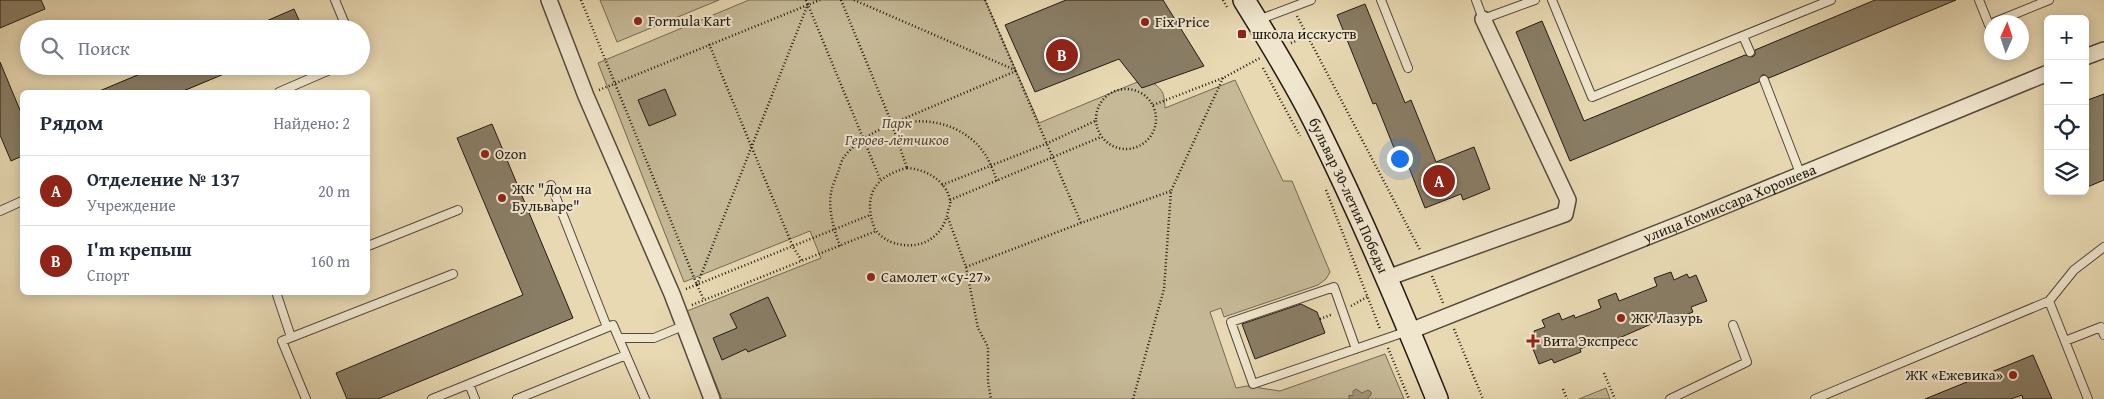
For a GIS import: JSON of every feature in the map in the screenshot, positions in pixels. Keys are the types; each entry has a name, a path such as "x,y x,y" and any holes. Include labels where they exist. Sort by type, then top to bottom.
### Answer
{"main road":[{"name":"бульвар 30-летия Победы","path":"1244,0 1316,124 1387,278 1437,399"}],"street":[{"path":"549,0 586,96 672,294 712,399"},
{"path":"1387,278 1566,214 1568,200 1484,19"},
{"path":"2089,56 2104,50"},
{"name":"улица Комиссара Хорошева","path":"1410,331 1696,218 2044,75"}],"lane":[{"path":"335,0 343,20"},
{"path":"1256,21 1311,0"},
{"path":"1381,0 1408,68"},
{"path":"1476,0 1484,19 1535,0"},
{"path":"1552,0 1592,97 1831,0"},
{"path":"1979,0 1985,15"},
{"path":"2012,15 2049,0"},
{"path":"1743,36 1750,52"},
{"path":"283,90 318,75"},
{"path":"1764,80 1800,174"},
{"path":"551,185 608,327"},
{"path":"0,211 20,202"},
{"path":"370,245 458,210"},
{"path":"1816,399 2049,301 2074,270 2104,247"},
{"path":"306,399 282,341 453,274"},
{"path":"1356,349 1334,287 1231,322 1252,384 1410,331"},
{"path":"277,295 291,338"},
{"path":"2049,301 2088,399"},
{"path":"432,399 613,325 644,399"},
{"path":"1670,399 1747,362 1733,325"},
{"path":"620,338 654,338 683,326"},
{"path":"2065,341 2103,329"},
{"path":"517,399 626,355"},
{"path":"468,384 474,399"}],"path":[{"path":"581,0 704,300"},
{"path":"806,0 865,138 880,179"},
{"path":"586,96 616,82 820,0"},
{"path":"842,0 892,124 907,168"},
{"path":"854,0 1016,71"},
{"path":"985,0 1081,223"},
{"path":"697,284 753,147 808,4"},
{"path":"1307,36 1427,263 1483,399"},
{"path":"709,44 793,247 802,261"},
{"path":"1153,105 1223,78 1258,59"},
{"path":"1263,68 1304,143"},
{"path":"840,246 834,230 830,194 843,158 865,138 892,124 1016,71"},
{"path":"1133,399 1164,289 1171,191 1223,78"},
{"path":"1128,89 1143,94 1153,105 1157,117 1152,137 1134,150 1113,148 1101,137 1096,121 1098,106 1109,94 1128,89"},
{"path":"892,124 925,120 950,127 969,138 982,150 997,181"},
{"path":"942,185 1048,143 1096,121"},
{"path":"950,200 1101,137"},
{"path":"907,168 930,173 942,185 950,200 948,217 940,232 927,242 908,247 892,243 876,231 870,215 872,192 880,179 892,171 907,168"},
{"path":"1325,187 1409,399"},
{"path":"966,268 1081,223 1171,191"},
{"path":"672,294 870,215"},
{"path":"948,217 966,268 978,328 988,347 988,382 991,399"},
{"path":"678,310 876,231"},
{"path":"1604,374 1615,399"},
{"path":"1563,389 1567,399"}],"green space":[{"name":"Formula Kart","path":"600,0 719,0 617,42"},
{"name":"Парк Героев-лётчиков","path":"749,0 985,0 1039,123 1147,78 1161,90 1165,108 1235,80 1283,181 1292,181 1330,272 1326,279 1318,285 1224,317 1221,308 1210,312 1236,388 1247,386 1280,391 1385,354 1404,399 722,399 687,311 821,258 810,231 684,282 598,63"},
{"path":"1606,388 1610,399 1579,399"}],"shaded area":[{"path":"1356,389 1362,393 1368,390 1371,392 1371,395 1367,399 1349,399 1349,395 1353,396 1353,391"}],"building":[{"path":"0,0 41,0 45,9 0,28"},
{"path":"1066,0 1163,0 1204,66 1142,88 1119,59 1035,92 1005,25"},
{"path":"1875,0 1956,0 1769,78 1762,75 1759,82 1570,161 1516,32 1542,21 1584,121 1745,55 1752,57 1755,55 1755,50"},
{"path":"1365,4 1405,103 1411,100 1436,162 1474,147 1490,189 1463,200 1461,194 1425,208 1408,165 1402,168 1376,103 1373,104 1337,15"},
{"path":"294,9 299,20 269,20"},
{"path":"0,62 20,110 20,157 11,161 0,135"},
{"path":"138,75 222,75 186,90 102,90"},
{"path":"665,89 676,115 649,126 638,100"},
{"path":"2104,94 2104,180 2089,186 2089,105 2089,100"},
{"path":"492,124 573,318 378,399 347,399 336,373 523,295 457,138"},
{"name":"ЖК Лазурь","path":"1671,272 1674,280 1687,274 1689,278 1696,275 1707,301 1691,307 1693,312 1667,322 1665,318 1610,342 1609,340 1602,342 1601,340 1580,349 1581,352 1554,363 1552,359 1539,364 1529,339 1536,337 1534,331 1545,327 1542,320 1559,313 1562,320 1574,315 1575,318 1601,308 1598,300 1616,293 1619,301 1657,286 1654,278"},
{"path":"768,297 786,336 748,352 746,349 722,360 713,338 737,328 730,314"},
{"path":"1301,304 1317,312 1325,333 1255,359 1242,324"},
{"name":"ЖК «Ежевика»","path":"2033,355 2052,399 2023,399 2022,395 2011,399 1925,399"}],"place":[{"name":"Formula Kart","path":"638,21"},
{"name":"Fix Price","path":"1145,22"},
{"name":"школа исскуств","path":"1242,34"},
{"name":"I'm крепыш","path":"1062,55"},
{"name":"Ozon","path":"485,154"},
{"name":"Отделение № 137","path":"1439,181"},
{"name":"ЖК \"Дом на Бульваре\"","path":"502,198"},
{"name":"Самолет «Су-27»","path":"871,277"},
{"name":"ЖК Лазурь","path":"1621,318"},
{"name":"Вита Экспресс","path":"1533,341"},
{"name":"ЖК «Ежевика»","path":"2013,375"}]}
